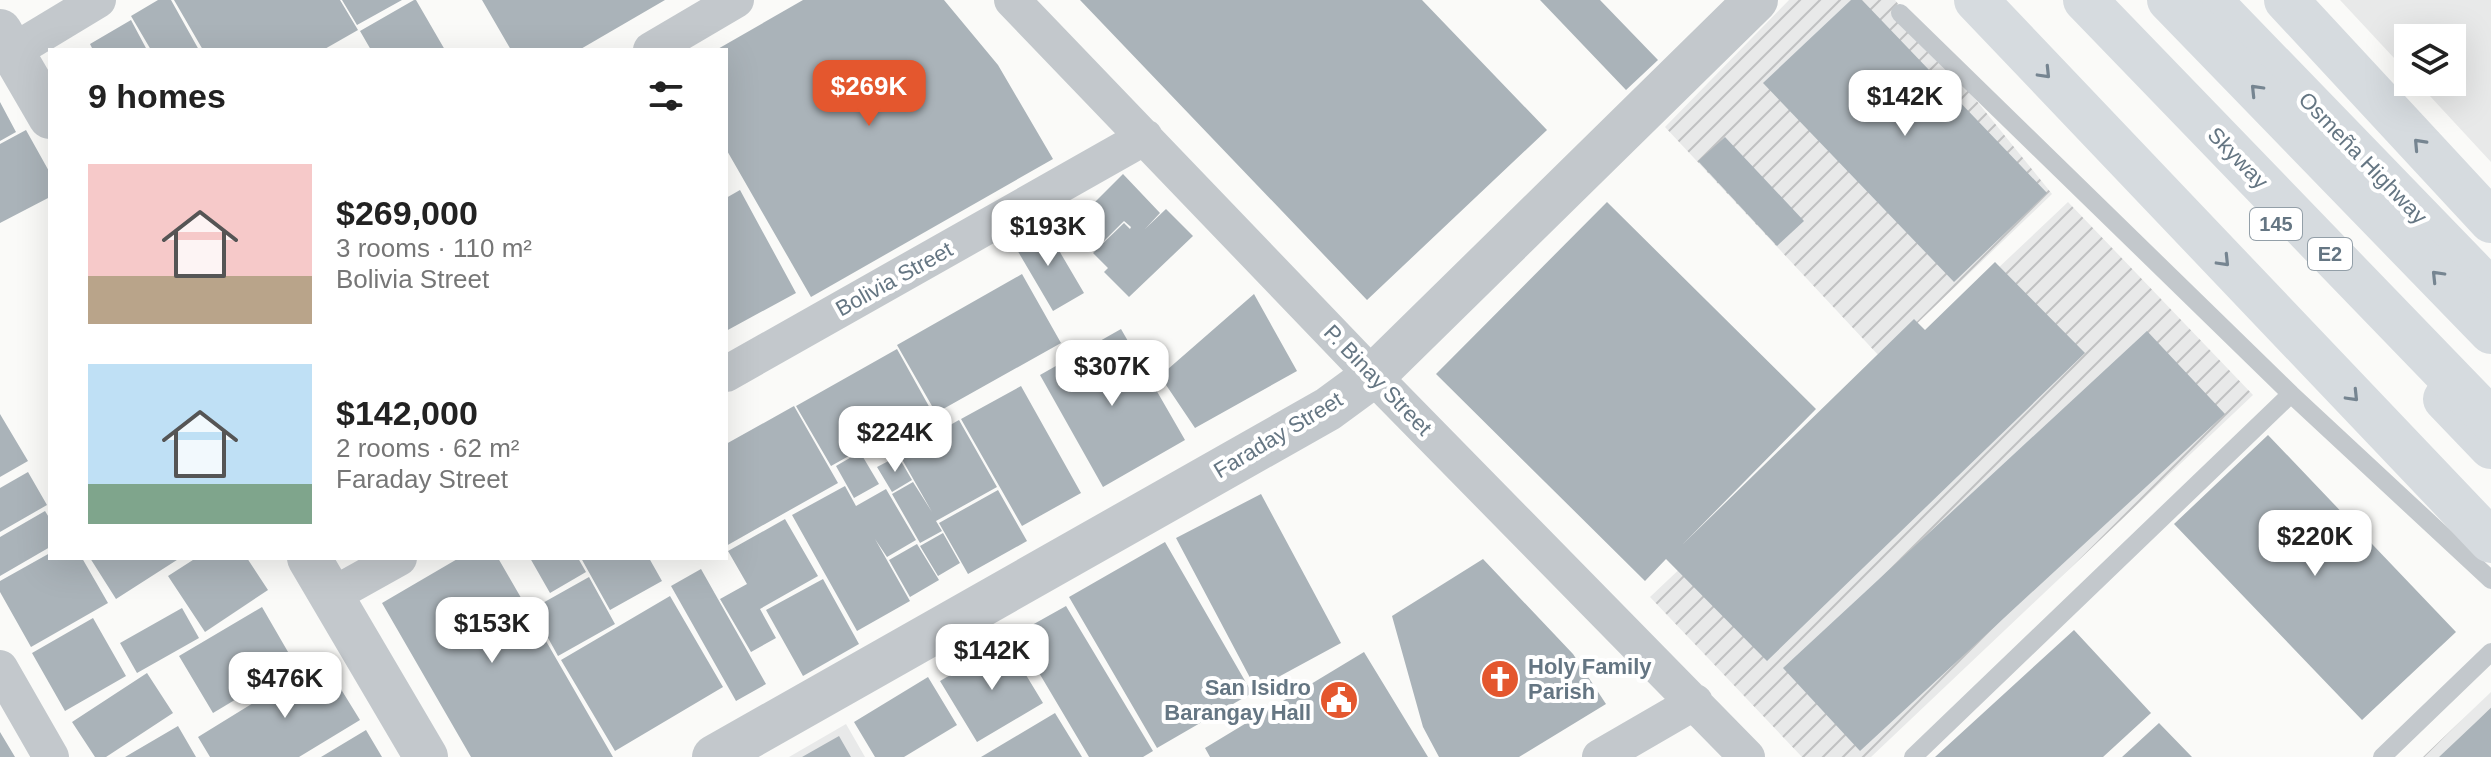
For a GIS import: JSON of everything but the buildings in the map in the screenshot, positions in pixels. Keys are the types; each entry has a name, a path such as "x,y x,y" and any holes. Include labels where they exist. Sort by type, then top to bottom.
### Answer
{"main road":[{"name":"145","path":"2060,0 2491,447"},
{"name":"Skyway","path":"2085,0 2491,420"},
{"path":"2169,0 2491,332"},
{"path":"2286,0 2482,212"},
{"path":"1983,5 2491,541"},
{"name":"Osmeña Highway","path":"2222,9 2491,291"}],"street":[{"path":"48,114 6,42 98,0"},
{"path":"654,48 736,0"},
{"name":"P. Binay Street","path":"1012,0 1373,376 1747,757"},
{"name":"Faraday Street","path":"714,757 1328,409 1373,376 1756,0"},
{"name":"Bolivia Street","path":"728,373 1145,137"},
{"path":"310,560 426,757"},
{"path":"331,596 395,560"},
{"path":"0,668 51,757"},
{"path":"1600,757 1695,702"}],"lane":[{"path":"1900,13 2291,394 2491,580"},
{"path":"1913,757 2291,394"},
{"path":"2382,757 2491,652"}],"shaded area":[{"path":"1789,0 1895,0 2052,194 1881,358 1665,127"},
{"path":"2340,0 2491,0 2491,162 2430,96 2466,96 2466,24 2394,24 2394,58"},
{"path":"2068,202 2253,395 1871,757 1802,757 1650,597"},
{"path":"2491,692 2491,757 2423,757"},
{"path":"846,724 865,757 789,757"}],"place":[{"name":"Holy Family Parish","path":"1500,679"},
{"name":"San Isidro Barangay Hall","path":"1339,700"}]}
